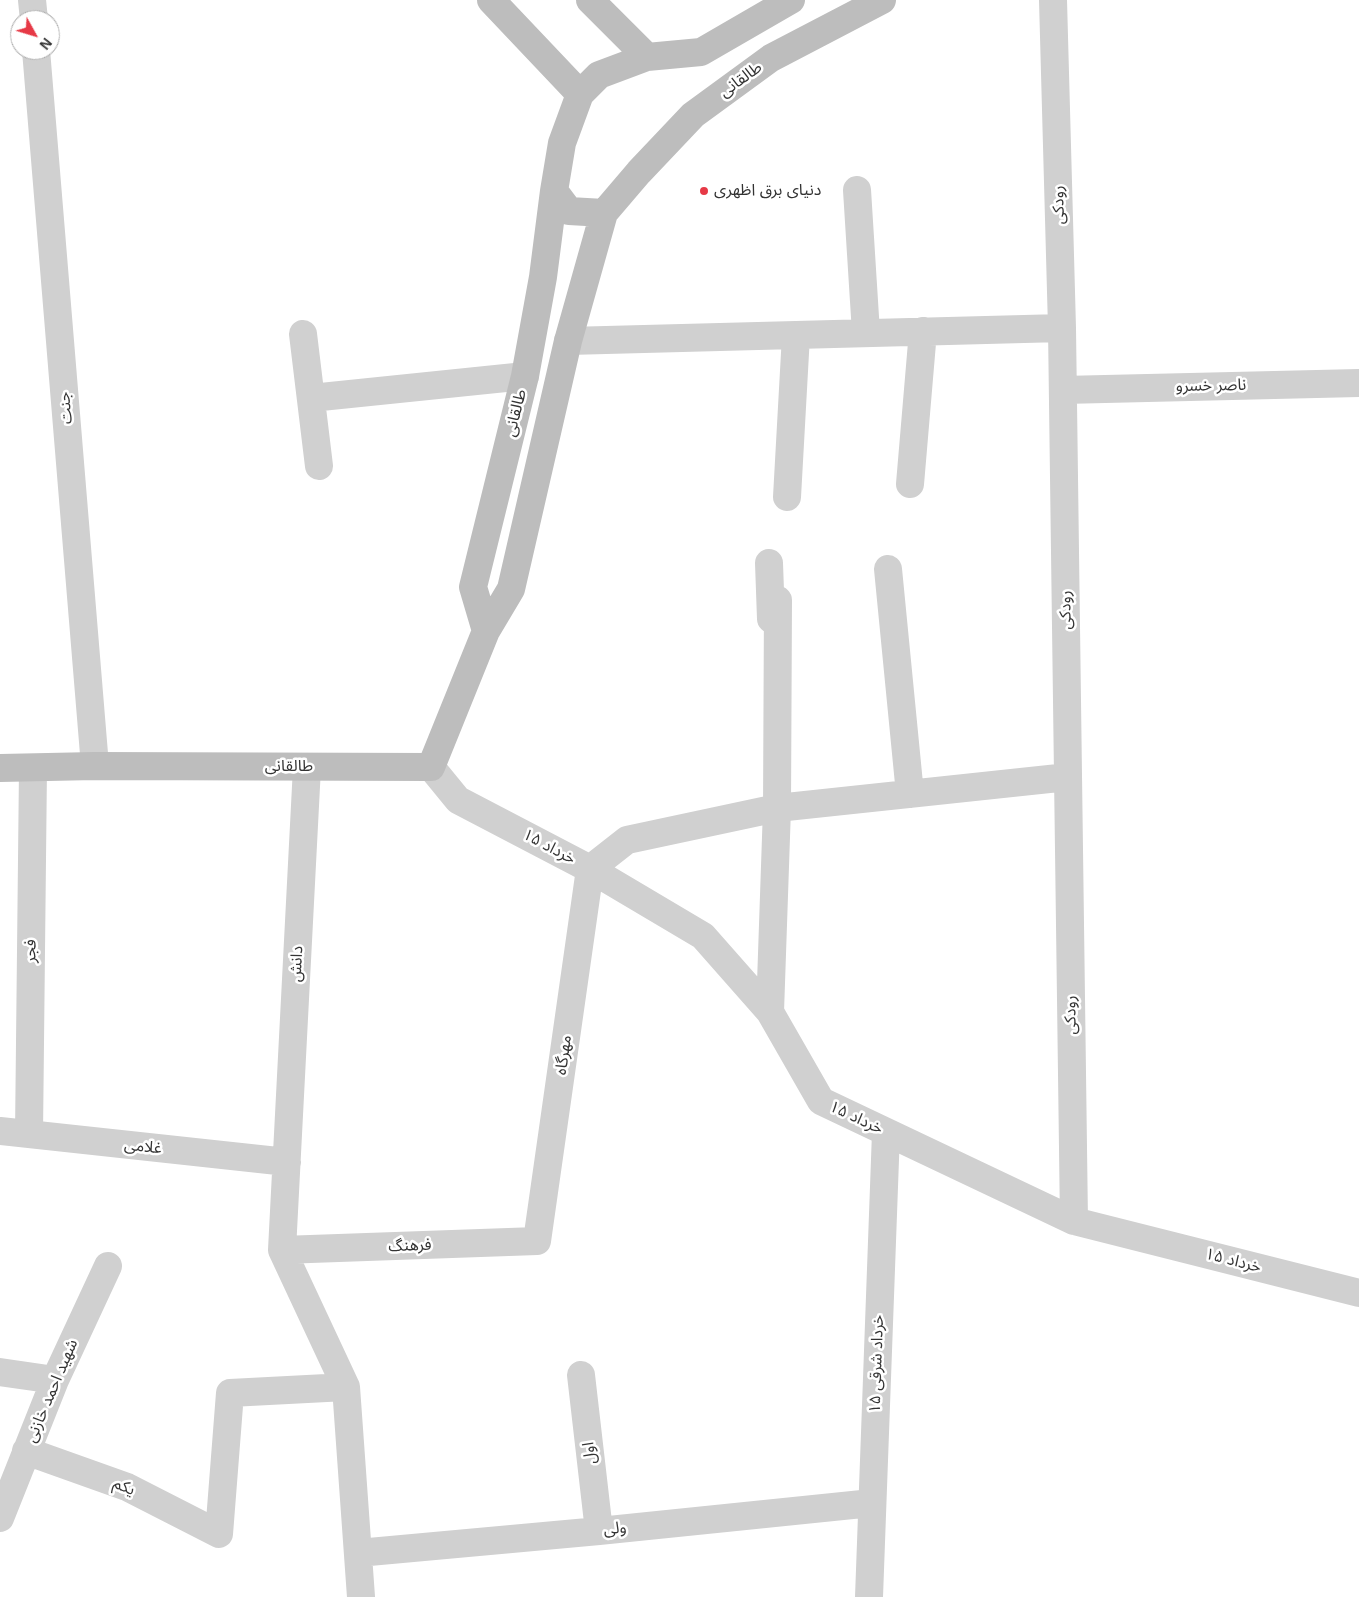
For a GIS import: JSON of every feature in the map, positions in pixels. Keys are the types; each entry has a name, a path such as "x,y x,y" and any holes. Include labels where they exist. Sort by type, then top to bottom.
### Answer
{"street":[{"path":"491,0 580,94"},
{"path":"590,0 647,57"},
{"name":"طالقانی","path":"486,631 473,587 525,376 543,277 562,143 580,94 599,74 647,57 701,52 791,0"},
{"name":"طالقانی","path":"0,768 95,766 431,767 486,631 511,589 568,341 604,213 639,172 693,115 771,58 882,0"},
{"name":"رودکی","path":"1053,0 1062,328 1074,1221"},
{"name":"جنت","path":"37,60 95,766"},
{"path":"857,190 866,333"},
{"path":"554,191 569,211 604,213"},
{"path":"568,341 1062,328"},
{"path":"910,484 923,332"},
{"path":"303,334 320,466"},
{"path":"787,497 796,335"},
{"path":"311,398 525,376"},
{"name":"ناصر خسرو","path":"1063,390 1359,382"},
{"path":"769,563 777,808"},
{"path":"888,569 910,794"},
{"path":"770,1012 777,808 778,600"},
{"name":"دانش","path":"282,1250 307,767"},
{"name":"۱۵ خرداد","path":"431,767 458,800 590,869 703,936 770,1012 821,1101 1074,1221 1359,1293"},
{"name":"فجر","path":"28,1134 33,768"},
{"path":"590,869 627,840 777,808 1068,777"},
{"name":"مهرگاه","path":"537,1241 590,869"},
{"name":"غلامی","path":"0,1131 287,1162"},
{"name":"۱۵ خرداد شرقی","path":"869,1597 886,1132"},
{"name":"فرهنگ","path":"282,1250 537,1241"},
{"path":"282,1250 346,1387 361,1597"},
{"name":"شهید احمد خازنی","path":"0,1518 55,1380 108,1266"},
{"path":"0,1372 55,1380"},
{"name":"اول","path":"581,1375 599,1531"},
{"name":"یکم","path":"26,1451 127,1487 219,1534 230,1393 346,1387"},
{"name":"ولی","path":"358,1553 872,1503"}],"place":[{"name":"دنیای برق اظهری","path":"704,191"}]}
